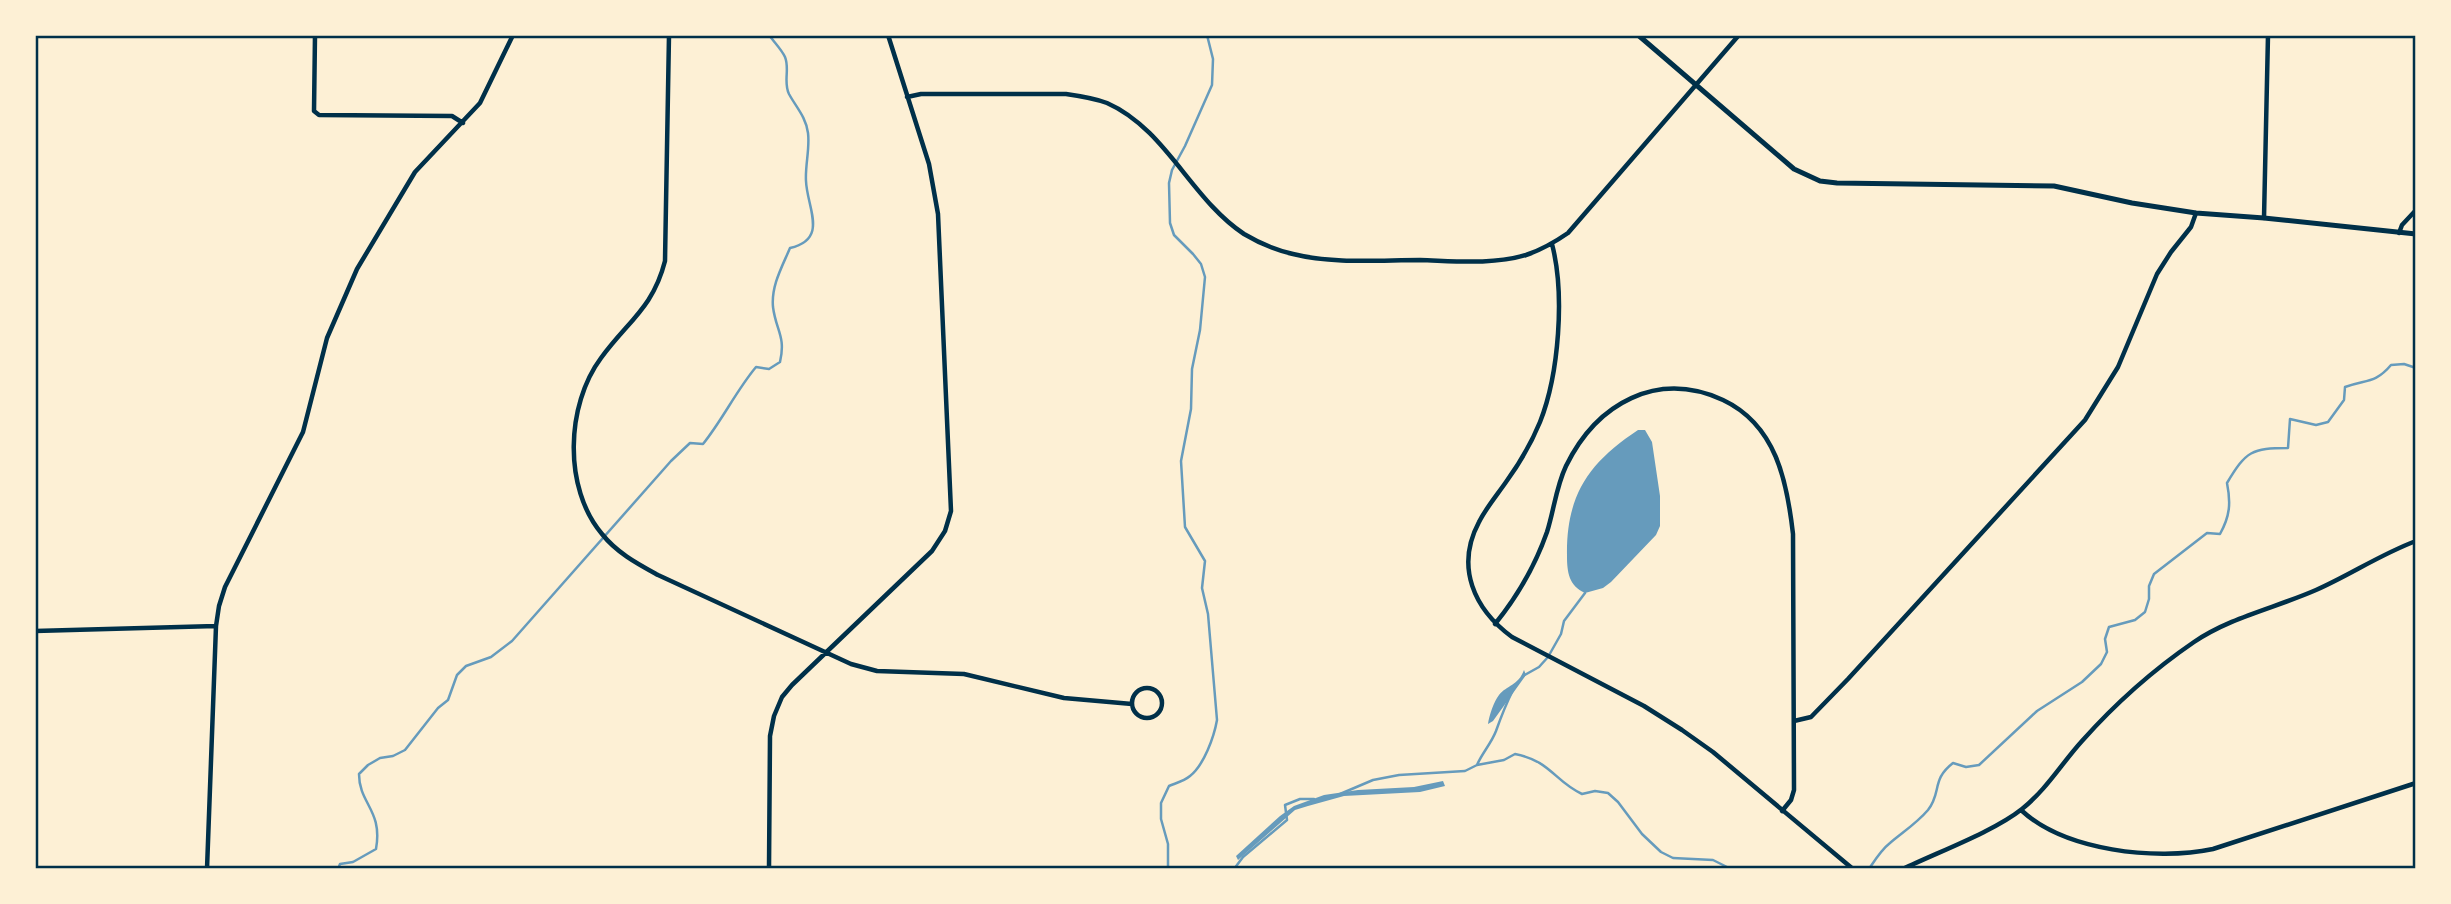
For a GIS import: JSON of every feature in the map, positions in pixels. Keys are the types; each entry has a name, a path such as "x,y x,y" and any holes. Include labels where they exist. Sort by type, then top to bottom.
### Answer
{"street":[{"path":"315,35 314,111 319,115 452,117 463,122"},
{"path":"207,869 216,626 225,587 303,432 327,338 357,269 415,172 480,103 513,35"},
{"path":"669,35 665,261 651,298 601,358 582,394 576,421 577,482 583,502 601,534 631,560 658,575 850,664 877,671 964,674 1063,698 1132,704"},
{"path":"769,869 770,737 774,716 782,697 823,653 932,551 945,531 951,511 938,214 929,164 888,35"},
{"path":"1638,35 1794,169 1820,181 2054,186 2132,203 2196,213 2416,234"},
{"path":"907,97 921,94 1066,94 1087,97 1127,114 1144,127 1214,208 1230,223 1261,243 1294,255 1339,260 1483,261 1524,256 1552,244 1580,222 1739,35"},
{"path":"2264,218 2268,35"},
{"path":"2399,233 2407,218 2416,210"},
{"path":"1794,721 1811,717 1848,679 2085,420 2118,367 2157,274 2191,228 2196,213"},
{"path":"1552,244 1557,264 1558,337 1555,367 1548,397 1530,445 1480,519 1469,550 1473,590 1482,609 1512,637 1644,706 1682,730 1713,752 1853,869"},
{"path":"1495,624 1513,602 1530,572 1547,532 1566,468 1576,447 1613,409 1640,393 1675,388 1709,394 1735,406 1755,422 1773,447 1784,475 1793,534 1794,790 1791,800 1782,811"},
{"path":"1903,869 2021,810 2111,710 2194,642 2232,620 2317,590 2416,541"},
{"path":"35,631 216,626"},
{"path":"1149,688 1160,695 1163,703 1158,715 1146,719 1138,715 1132,704 1137,692 1149,688"},
{"path":"2021,810 2044,828 2088,844 2135,852 2189,854 2213,849 2416,783"}],"water":[{"path":"1638,430 1645,430 1652,442 1660,496 1660,526 1656,535 1611,582 1603,588 1585,593 1575,587 1568,568 1568,535 1576,498 1593,469"},
{"path":"1524,670 1526,675 1493,721 1488,724 1497,698 1519,679"},
{"path":"1443,781 1445,786 1420,792 1344,796 1295,810 1238,860 1236,856 1294,806 1324,795 1414,787"}],"waterway":[{"path":"338,869 340,864 353,862 376,849 374,816 363,793 359,774 380,758 405,750 438,708 448,700 457,675 466,666 491,657 512,641 671,461 690,443 703,444 756,367 769,369 780,362 781,340 773,307 775,284 790,248 809,238 813,221 806,181 807,127 787,89 785,57 769,35"},
{"path":"1168,869 1168,844 1161,819 1161,803 1169,786 1188,778 1200,765 1211,742 1217,720 1208,614 1202,588 1205,561 1185,527 1181,461 1191,409 1192,369 1200,330 1205,277 1201,264 1174,235 1170,223 1169,183 1172,170 1212,85 1213,59 1207,35"},
{"path":"1869,869 1878,855 1928,810 1946,769 1953,763 1966,767 1979,765 2037,711 2082,682 2101,664 2107,652 2105,639 2109,627 2135,620 2145,612 2154,574 2207,533 2220,534 2229,509 2227,483 2245,458 2251,453 2266,449 2288,448 2290,419 2316,425 2328,422 2344,400 2345,387 2375,378 2391,365 2404,364 2416,368"},
{"path":"1523,676 1539,667 1548,657 1561,634 1564,621 1585,593"},
{"path":"1477,765 1494,736 1513,690"},
{"path":"1340,794 1373,780 1399,775 1465,771 1477,765 1504,760 1515,754 1537,761 1582,794 1595,791 1608,793 1642,834 1661,852 1673,858 1713,860 1731,869"},
{"path":"1234,869 1243,857 1287,820 1285,805 1300,799 1314,799"}]}
